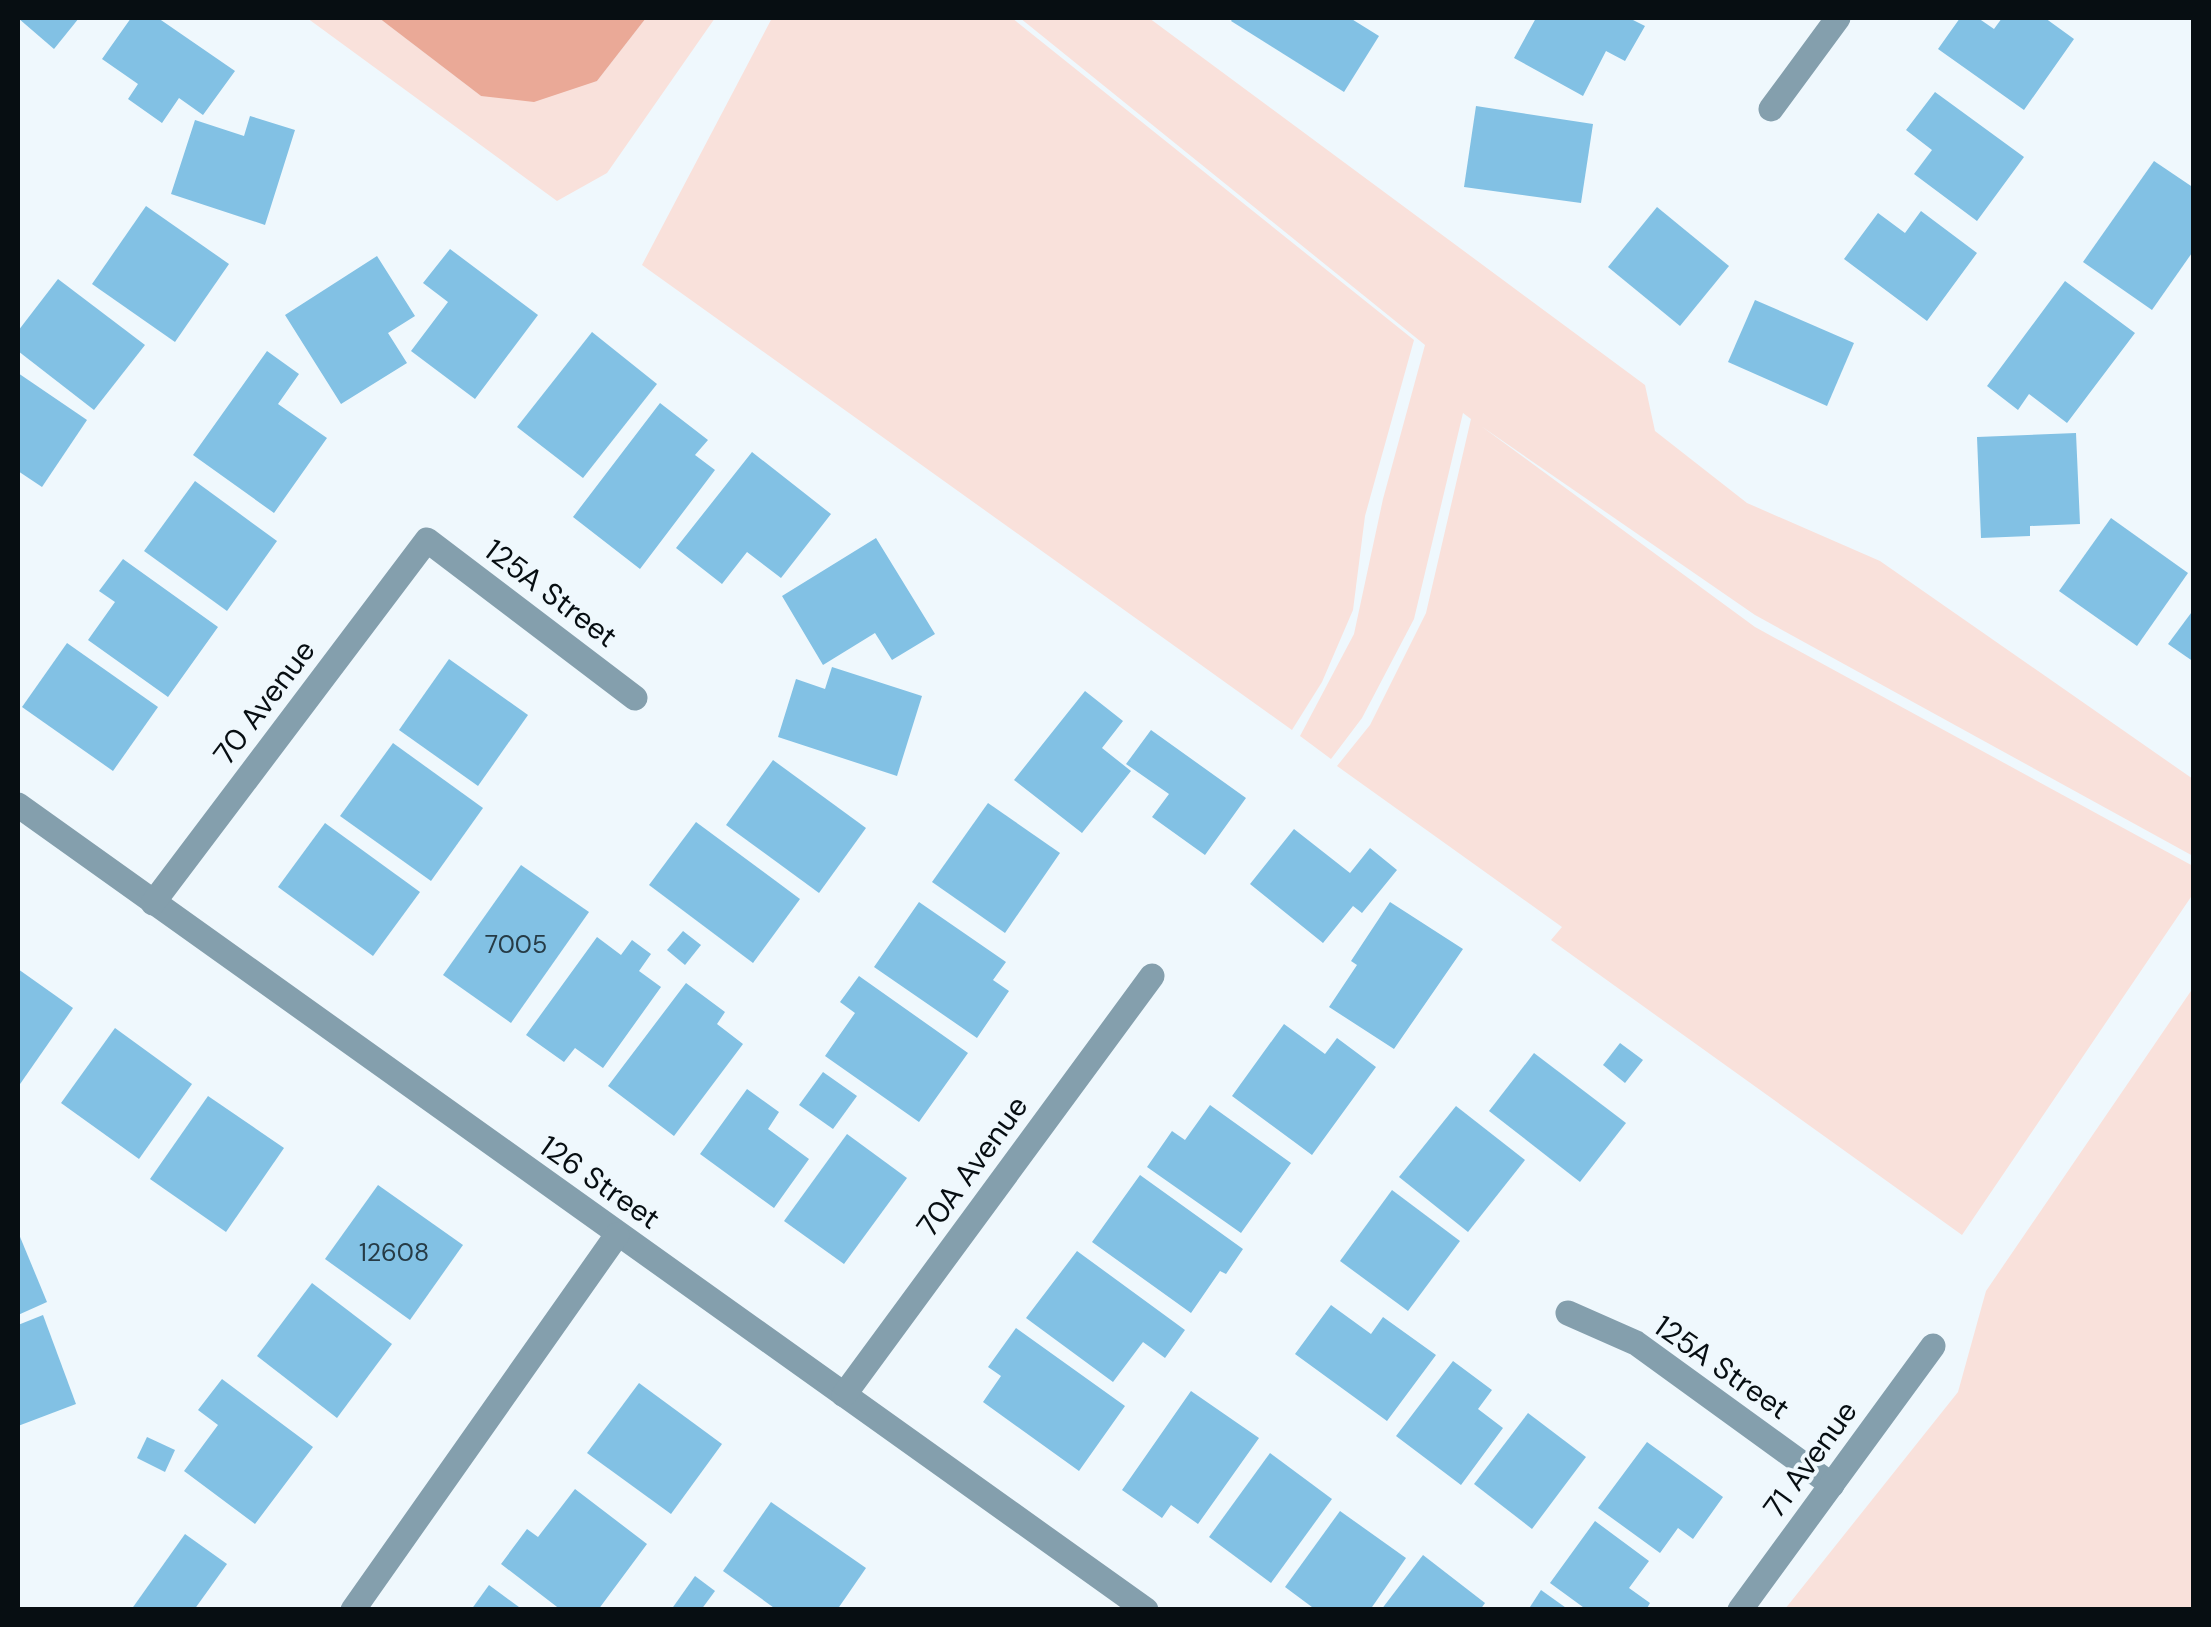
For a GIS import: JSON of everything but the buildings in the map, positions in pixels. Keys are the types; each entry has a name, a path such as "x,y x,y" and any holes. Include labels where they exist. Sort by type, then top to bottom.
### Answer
{"street":[{"path":"1771,109 1838,18"},
{"name":"125A Street","path":"427,540 635,698"},
{"name":"70 Avenue","path":"153,904 427,540"},
{"name":"126 Street","path":"18,805 1146,1610"},
{"name":"70A Avenue","path":"844,1394 1152,976"},
{"path":"353,1610 617,1235"},
{"name":"125A Street","path":"1568,1313 1636,1344 1832,1485"},
{"name":"71 Avenue","path":"1740,1610 1933,1346"}],"shaded area":[{"path":"307,18 379,18 481,96 597,81 646,18 715,18 607,173 557,201"},
{"path":"379,18 646,18 597,81 534,102 481,96"},
{"path":"772,18 1012,18 1414,340 1365,516 1353,610 1322,682 1292,730 642,265"},
{"path":"1020,18 1149,18 1645,385 1655,431 1747,503 1880,561 2193,779 2193,856 1755,615 1481,426 1755,627 2193,866 2193,894 1962,1235 1551,940 1562,927 1337,766 1370,725 1426,613 1471,419 1463,413 1414,619 1362,718 1331,759 1300,736 1354,634 1383,499 1425,345"},
{"path":"2193,988 2193,1609 1785,1609 1958,1392 1986,1291"}]}
